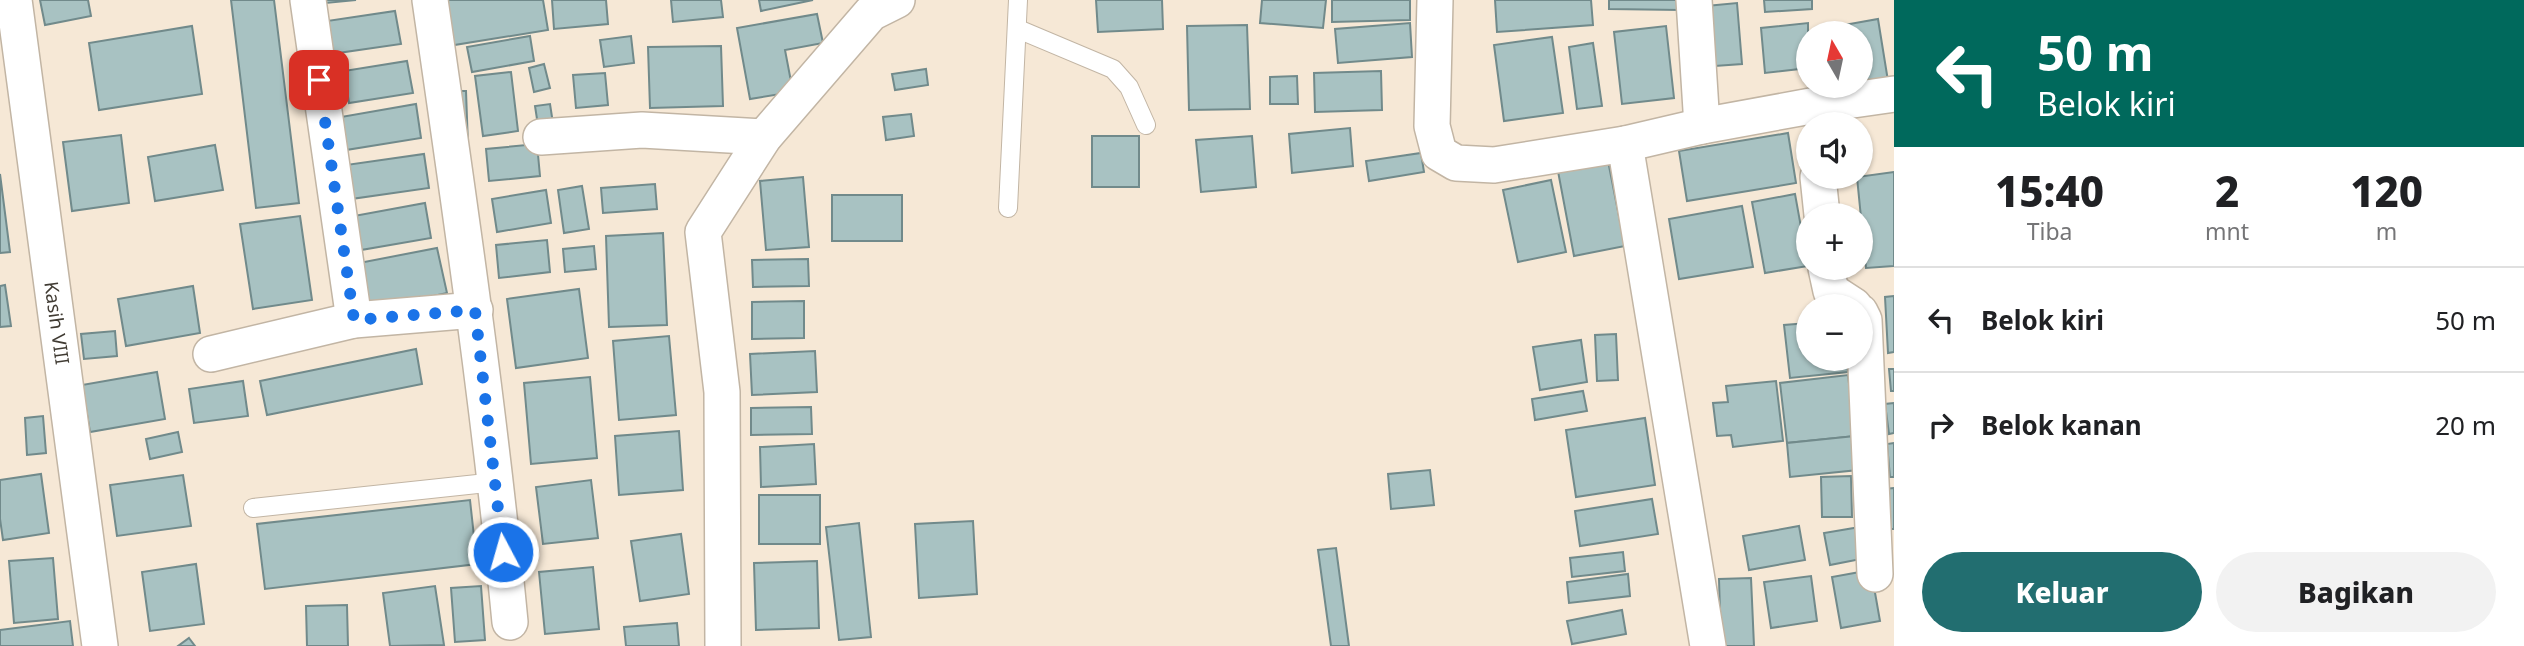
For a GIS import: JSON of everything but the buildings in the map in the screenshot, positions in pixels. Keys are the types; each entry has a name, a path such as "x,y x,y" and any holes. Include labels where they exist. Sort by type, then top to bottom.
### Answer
{"street":[{"name":"Kasih VIII","path":"14,0 100,646"},
{"path":"308,0 354,320"},
{"path":"430,0 475,310 510,622"},
{"path":"1435,0 1432,126 1439,153 1456,163 1494,165 1625,144 1702,126 1796,117"},
{"path":"1694,0 1702,126"},
{"path":"723,646 722,392 703,232 764,137 878,4"},
{"path":"1824,112 1894,94"},
{"path":"541,137 642,130 764,137"},
{"path":"1625,144 1707,646"},
{"path":"211,354 354,320 475,310"},
{"path":"1866,371 1875,574"}],"lane":[{"path":"1008,208 1018,0"},
{"path":"1018,29 1113,69 1129,87 1146,125"},
{"path":"253,508 496,482"}],"route":[{"path":"319,80 354,320 475,310 503,552"}]}
